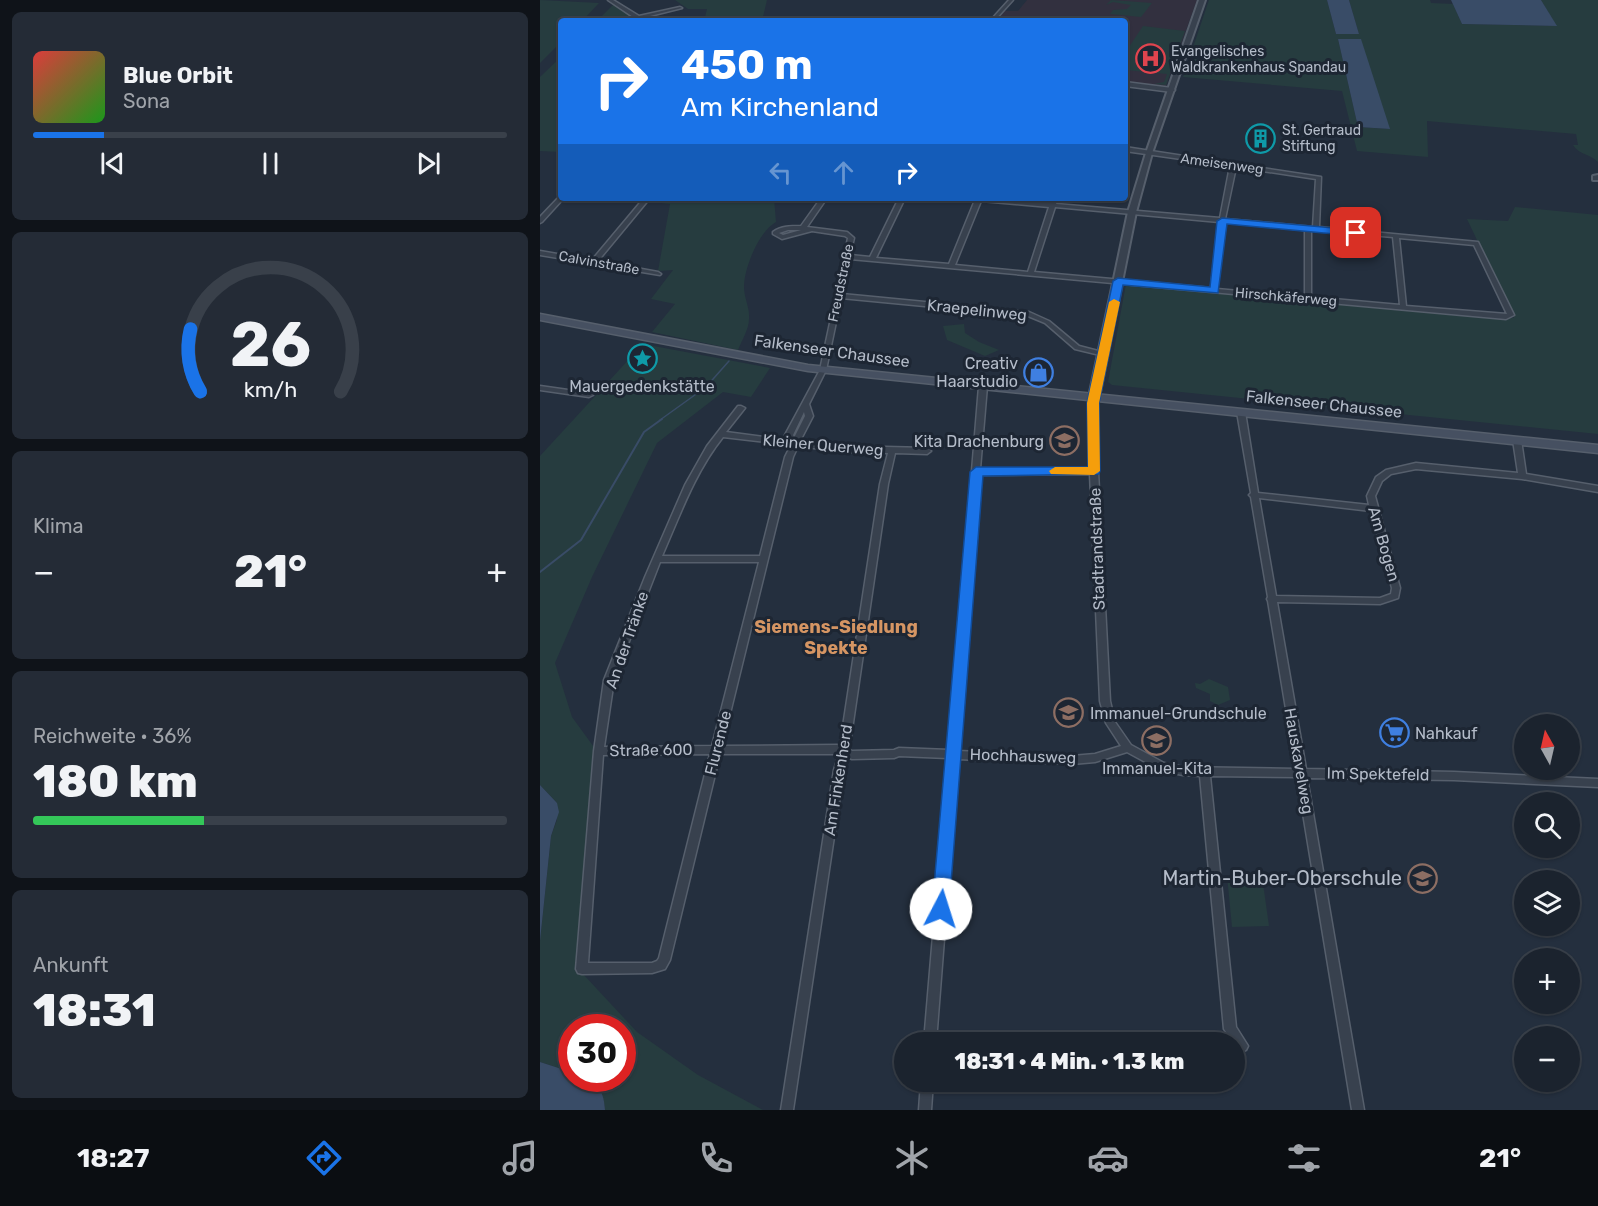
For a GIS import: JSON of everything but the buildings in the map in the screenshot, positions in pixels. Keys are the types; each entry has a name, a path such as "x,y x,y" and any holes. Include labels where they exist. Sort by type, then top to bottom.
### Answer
{"main road":[{"name":"Falkenseer Chaussee","path":"540,317 685,346 823,370 1517,438 1598,449"},
{"name":"Falkenseer Chaussee","path":"1517,438 1598,443"}],"street":[{"path":"610,0 638,18 680,8"},
{"path":"995,18 1011,0"},
{"name":"Stadtrandstraße","path":"1128,748 1111,723 1103,684 1094,471 1095,395 1132,212 1149,153 1202,0"},
{"path":"1128,84 1171,91"},
{"name":"Ameisenweg","path":"1128,150 1319,178 1316,229"},
{"path":"1214,290 1222,221 1233,166"},
{"path":"540,220 558,201"},
{"path":"594,262 645,201"},
{"name":"Freudstraße","path":"822,201 806,229 850,235 823,370"},
{"path":"872,260 901,201"},
{"path":"951,267 978,201"},
{"path":"1006,201 1396,236 1403,307"},
{"path":"1030,274 1054,201"},
{"path":"1308,228 1308,298"},
{"name":"Hirschkäferweg","path":"847,258 1510,316 1476,243 1396,236"},
{"name":"Calvinstraße","path":"540,253 658,274"},
{"name":"Kraepelinweg","path":"838,296 1029,314 1047,322 1068,344 1104,354"},
{"name":"Flurende","path":"582,969 652,968 661,965 789,457 809,416 806,405 823,370"},
{"path":"931,1032 983,386"},
{"path":"540,388 589,395"},
{"name":"An der Tränke","path":"582,969 599,751 609,680 689,485 721,434 741,408"},
{"name":"Hauskavelweg","path":"1241,410 1358,1110"},
{"name":"Kleiner Querweg","path":"721,434 794,444 891,451 927,451"},
{"path":"1517,438 1522,476"},
{"name":"Am Finkenherd","path":"787,1110 891,451"},
{"name":"Am Bogen","path":"1271,599 1380,601 1395,596 1396,588 1372,508 1371,496 1379,479 1401,468 1431,467 1522,476 1598,489"},
{"path":"976,472 1094,471"},
{"path":"1254,495 1372,508"},
{"path":"657,559 764,559"},
{"name":"Hochhausweg","path":"954,754 1072,760 1102,756 1128,748"},
{"name":"Im Spektefeld","path":"1128,748 1162,767 1204,772 1302,772 1598,783"},
{"name":"Straße 600","path":"599,751 837,749 852,755 899,752 954,754"},
{"path":"1204,772 1232,1032"},
{"path":"925,1110 926,1092"}],"shaded area":[{"name":"Evangelisches Waldkrankenhaus Spandau","path":"1027,0 1197,0 1166,86 1162,87 1128,82 1128,18 998,18 1004,11 1018,11"}],"green space":[{"path":"540,0 599,3 585,18 558,18 558,45 540,63"},
{"path":"675,0 767,0 763,18 705,18 707,9 688,9"},
{"path":"1111,0 1152,3 1141,17 1110,14 1113,10 1127,9 1131,5 1113,2 1106,5"},
{"path":"1209,0 1327,0 1336,34 1359,34 1349,0 1430,0 1431,3 1453,4 1462,24 1556,26 1541,0 1598,0 1598,162 1573,145 1578,145 1576,134 1427,121 1428,157 1357,151 1342,91 1183,77","holes":["1339,39 1389,129 1358,127"]},
{"path":"615,3 638,18 600,18"},
{"path":"1143,26 1185,31 1166,85 1154,84 1164,82 1167,74 1128,70 1128,48"},
{"path":"558,60 558,152 540,151 540,77"},
{"path":"644,201 774,201 776,222 758,242 747,270 744,287 749,323 738,350 652,332 675,304 651,299 673,270 658,271 670,204"},
{"path":"1515,207 1598,215 1598,434 1112,385 1108,382 1126,284 1514,318 1467,219 1508,221"},
{"path":"964,324 965,333 999,350 985,356 947,340 943,326"},
{"path":"643,344 770,368 751,397 723,392 657,443 592,577 555,663 572,717 596,750 577,973 583,974 620,1014 558,1014 558,1068 540,1062 540,941 551,836 557,820 557,803 540,785 540,456"},
{"path":"1209,679 1228,687 1230,700 1218,705 1210,701 1210,694 1196,688 1195,683 1200,684"},
{"path":"1227,876 1262,876 1269,926 1232,927"},
{"path":"636,1031 698,1075 763,1110 605,1110 600,1092 636,1092"}],"water":[{"path":"1327,0 1349,0 1359,34 1336,34"},
{"path":"1451,0 1541,0 1557,26 1462,24"},
{"path":"1338,39 1361,39 1390,129 1358,127"},
{"path":"540,785 557,803 559,812 551,836 540,941"},
{"path":"540,1062 558,1068 558,1092 601,1092 605,1110 540,1110"}],"waterway":[{"path":"660,420 706,387 729,361"},
{"path":"540,572 581,540 644,432 662,419"}],"slow traffic":[{"path":"1055,471 1094,471 1093,403 1114,302"}],"place":[{"name":"Evangelisches Waldkrankenhaus Spandau","path":"1150,59"},
{"name":"St. Gertraud Stiftung","path":"1261,138"},
{"name":"Mauergedenkstätte","path":"642,358"},
{"name":"Creativ Haarstudio","path":"1039,372"},
{"name":"Kita Drachenburg","path":"1065,441"},
{"name":"Immanuel-Grundschule","path":"1069,713"},
{"name":"Nahkauf","path":"1394,733"},
{"name":"Immanuel-Kita","path":"1157,740"},
{"name":"Martin-Buber-Oberschule","path":"1423,878"}],"district":[{"name":"Siemens-Siedlung Spekte","path":"836,637"}],"route":[{"path":"941,909 976,472 1094,471 1093,403 1118,281 1214,290 1222,221 1356,233"}]}
